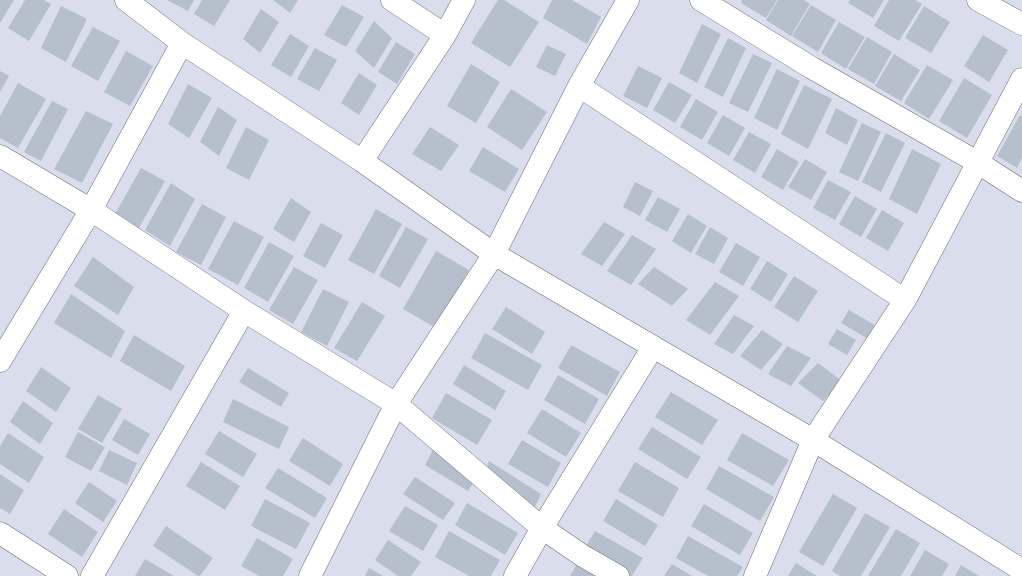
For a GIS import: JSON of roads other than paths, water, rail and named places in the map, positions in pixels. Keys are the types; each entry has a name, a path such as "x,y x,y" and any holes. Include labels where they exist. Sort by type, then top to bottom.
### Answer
{"street":[{"path":"126,0 182,43 362,161 494,254 813,440 1022,570"},
{"path":"392,0 445,34"},
{"path":"362,161 445,34 464,0"},
{"path":"310,576 396,404 494,254 579,86 628,0"},
{"path":"701,0 819,72 977,162 1022,191"},
{"path":"978,0 1022,24"},
{"path":"0,361 91,210 182,43"},
{"path":"755,576 813,440 905,300 1022,79"},
{"path":"579,86 905,300"},
{"path":"0,156 91,210 244,311 396,404 542,528 583,556 618,576"},
{"path":"92,576 244,311"},
{"path":"515,576 542,528 653,346"},
{"path":"0,534 67,576"}]}
